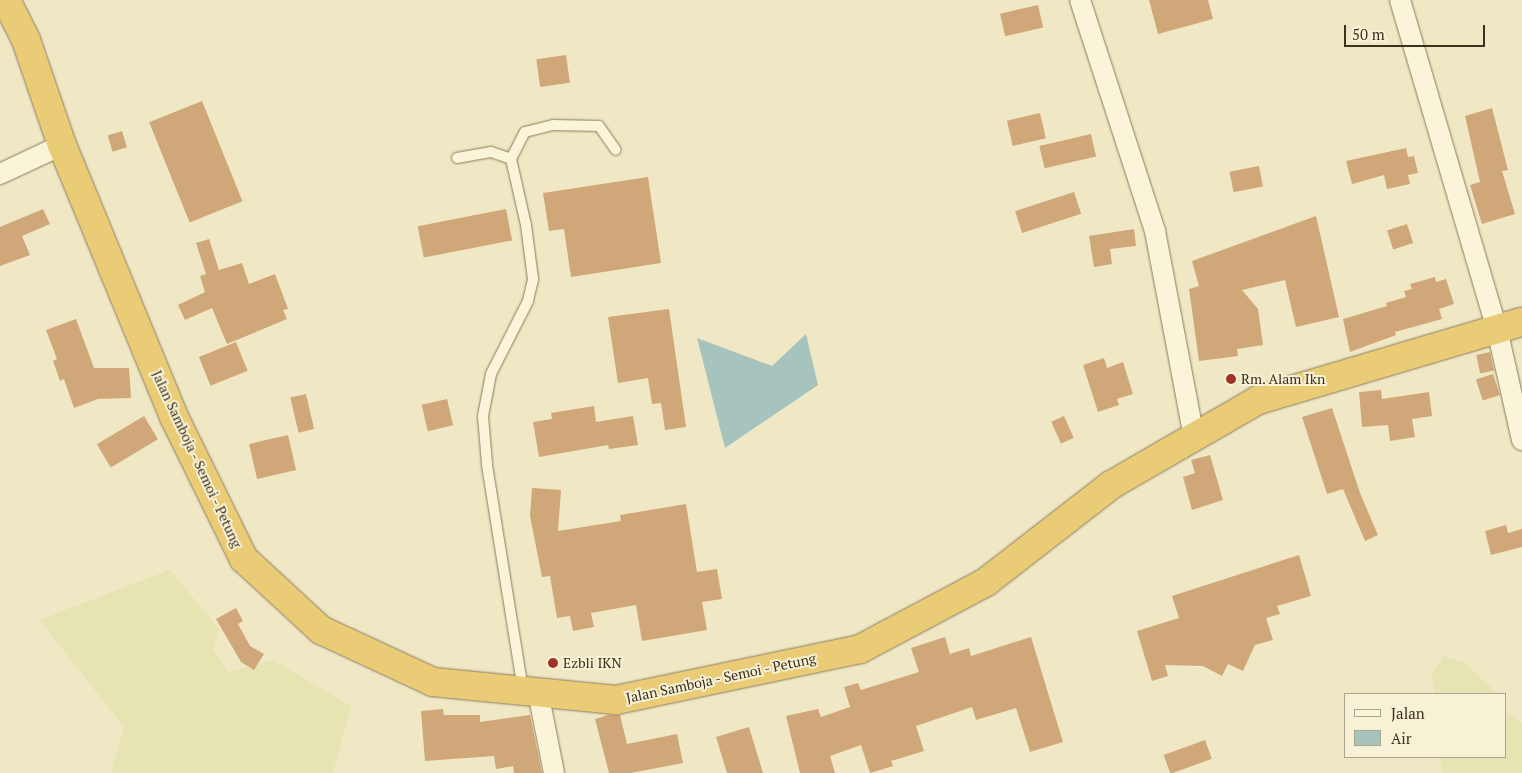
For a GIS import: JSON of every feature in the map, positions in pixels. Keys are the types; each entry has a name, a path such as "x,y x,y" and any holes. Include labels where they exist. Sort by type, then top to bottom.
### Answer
{"highway":[{"name":"Jalan Samboja - Semoi - Petung","path":"6,0 26,40 62,145 174,417 244,559 321,630 434,682 616,700 860,649 986,582 1111,485 1258,400 1509,326"}],"street":[{"path":"1080,0 1155,230 1194,438"},
{"path":"1400,0 1509,326 1522,440"},
{"path":"0,174 62,145"},
{"path":"531,691 554,773"}],"lane":[{"path":"531,691 520,652 487,464 483,416 492,374 528,301 533,279 526,225 511,159 525,132 561,124 599,126 616,150"},
{"path":"458,158 491,152 511,159"}],"shaded area":[{"path":"170,570 219,629 213,649 228,672 273,660 351,706 333,773 111,773 124,727 39,620"},
{"path":"1444,656 1463,662 1498,693 1434,693 1432,673"},
{"path":"1507,712 1522,723 1522,773 1442,773 1441,758 1507,758"}],"water":[{"path":"806,334 818,385 725,448 697,338 772,366"}],"building":[{"path":"1149,0 1208,0 1213,19 1158,34"},
{"path":"1038,5 1043,27 1005,36 1000,14"},
{"path":"566,55 570,83 540,87 536,59"},
{"path":"202,101 242,201 190,222 149,122"},
{"path":"1492,108 1508,170 1502,171 1515,214 1482,224 1470,185 1480,182 1465,116"},
{"path":"1040,113 1046,138 1013,146 1007,121"},
{"path":"122,131 127,147 113,152 108,135"},
{"path":"1091,134 1096,156 1045,168 1039,146"},
{"path":"1406,148 1408,157 1414,156 1418,173 1408,175 1410,184 1387,189 1384,175 1352,184 1346,161"},
{"path":"1259,166 1263,187 1234,192 1230,172"},
{"path":"648,177 661,263 571,277 564,229 549,231 543,193"},
{"path":"1074,192 1081,214 1022,233 1015,211"},
{"path":"43,209 50,224 22,236 30,255 0,266 0,227"},
{"path":"506,209 512,240 424,258 418,226"},
{"path":"1316,216 1339,317 1296,327 1285,280 1242,290 1258,309 1263,345 1237,349 1238,356 1199,361 1189,289 1199,286 1192,261"},
{"path":"1407,224 1413,243 1393,250 1387,230"},
{"path":"1134,229 1136,246 1110,249 1112,264 1094,267 1089,236"},
{"path":"209,239 219,270 242,263 249,284 275,274 288,309 283,310 287,319 227,344 212,308 185,320 178,305 205,292 200,276 206,274 196,243"},
{"path":"1435,277 1436,282 1446,279 1454,304 1439,309 1442,319 1395,332 1396,335 1350,352 1343,319 1387,306 1386,303 1406,297 1404,291 1412,289 1410,284"},
{"path":"669,309 686,427 665,430 661,403 652,404 648,378 618,383 608,317"},
{"path":"76,319 94,368 129,368 131,398 98,399 74,408 64,379 60,381 53,361 57,359 46,330"},
{"path":"236,342 248,371 211,386 199,357"},
{"path":"1490,352 1494,371 1480,373 1476,355"},
{"path":"1104,358 1107,368 1123,362 1133,394 1117,399 1119,405 1098,412 1083,365"},
{"path":"1493,374 1500,395 1483,400 1476,380"},
{"path":"1381,390 1382,399 1429,392 1432,416 1412,419 1415,437 1390,441 1388,425 1362,427 1359,392"},
{"path":"306,394 314,429 299,433 290,398"},
{"path":"447,399 453,425 428,431 422,405"},
{"path":"594,406 596,422 633,416 638,445 609,449 608,445 539,457 533,422 552,419 551,413"},
{"path":"1332,408 1360,493 1378,535 1365,541 1343,489 1327,494 1302,417"},
{"path":"144,416 158,439 111,467 97,444"},
{"path":"1064,416 1074,438 1061,444 1051,422"},
{"path":"288,435 296,470 257,479 249,444"},
{"path":"1210,455 1223,500 1192,510 1183,477 1195,473 1191,460"},
{"path":"532,488 561,490 558,531 621,521 620,515 686,504 697,572 717,569 722,599 702,602 707,630 642,641 636,605 591,613 594,627 573,631 570,616 557,618 550,576 542,577 530,516"},
{"path":"1506,525 1508,533 1522,529 1522,547 1491,555 1485,531"},
{"path":"1299,555 1311,596 1277,606 1280,614 1266,618 1273,640 1255,645 1243,671 1228,664 1222,676 1203,666 1165,665 1168,676 1152,681 1137,631 1179,618 1172,596"},
{"path":"236,608 243,621 238,624 250,646 264,654 254,670 241,662 216,619"},
{"path":"945,637 950,654 969,648 971,656 1031,637 1063,742 1030,752 1016,708 976,720 972,707 916,726 924,751 891,761 893,766 870,773 861,745 830,756 835,773 800,773 786,716 818,709 821,717 850,707 844,687 858,683 861,690 919,672 911,648"},
{"path":"443,709 444,715 480,715 480,722 530,715 542,773 514,773 513,766 496,769 494,756 425,761 421,711"},
{"path":"608,715 620,715 627,744 677,734 683,763 631,773 609,773 595,719"},
{"path":"749,727 763,773 727,773 716,737"},
{"path":"1205,740 1212,759 1170,773 1164,755"}],"place":[{"name":"Rm. Alam Ikn","path":"1231,379"},
{"name":"Ezbli IKN","path":"553,663"}]}
